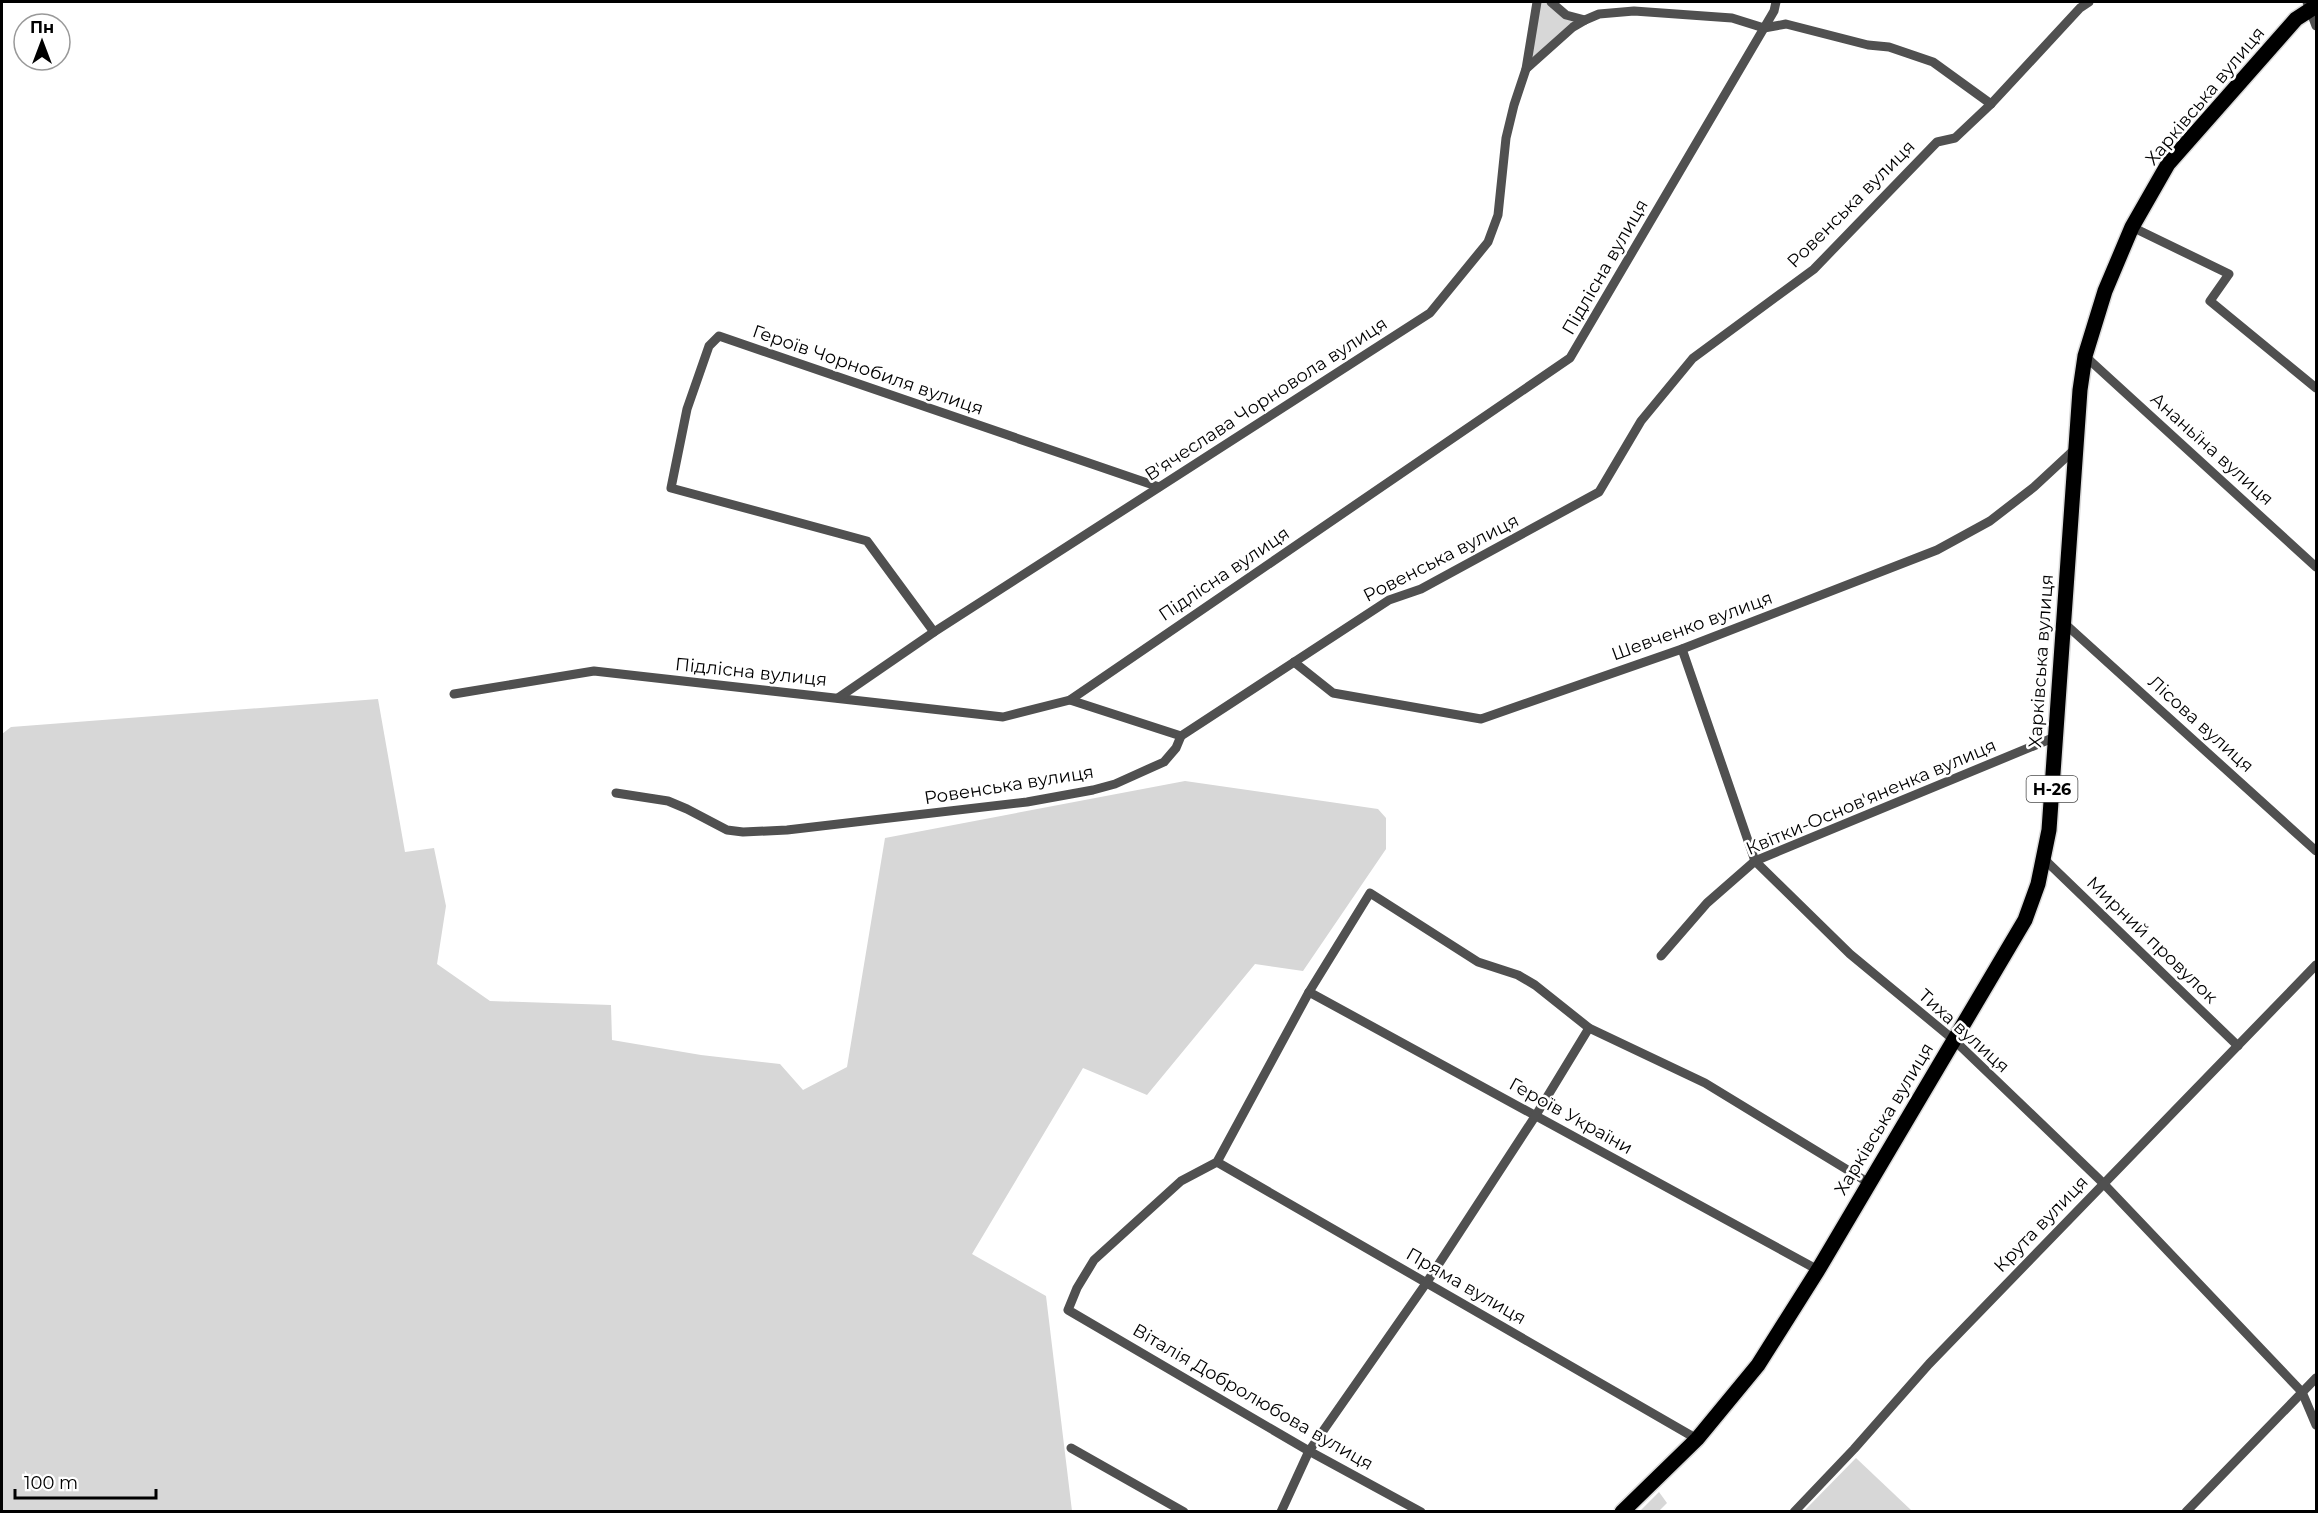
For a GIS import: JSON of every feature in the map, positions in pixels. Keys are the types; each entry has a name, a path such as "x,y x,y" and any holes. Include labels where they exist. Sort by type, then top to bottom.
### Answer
{"main road":[{"name":"Харківська вулиця","path":"1622,1512 1697,1439 1758,1365 1818,1270 2025,920 2038,884 2049,830 2080,390 2085,356 2105,291 2133,227 2168,164 2296,19 2311,6"}],"street":[{"name":"В'ячеслава Чорновола вулиця","path":"838,698 934,632 1430,313 1488,242 1498,215 1506,138 1526,69 1537,2"},
{"path":"1551,2 1566,15 1585,20"},
{"name":"Підлісна вулиця","path":"454,694 594,671 1003,717 1070,700 1570,358 1774,11 1776,2"},
{"name":"Ровенська вулиця","path":"616,794 668,801 687,808 727,830 743,832 787,830 1027,802 1115,784 1164,762 1176,748 1181,736 1389,600 1421,589 1599,492 1641,421 1693,358 1814,269 1937,142 1955,138 1992,104 2080,8 2089,2"},
{"path":"2311,6 2316,26"},
{"path":"1526,69 1573,27 1599,14 1634,11 1732,18 1764,28 1786,24 1868,45 1889,47 1933,62 1992,104"},
{"path":"2133,227 2229,274 2210,301 2316,388"},
{"name":"Героїв Чорнобиля вулиця","path":"934,632 867,541 671,488 687,409 709,346 719,336 1159,487"},
{"name":"Ананьїна вулиця","path":"2085,356 2316,567"},
{"name":"Шевченко вулиця","path":"1294,662 1333,693 1481,718 1682,649 1937,549 1990,521 2034,487 2076,448"},
{"name":"Лісова вулиця","path":"2063,622 2316,852"},
{"name":"Тиха вулиця","path":"1682,649 1755,861 1850,954 1954,1040 2103,1183 2302,1392"},
{"path":"1070,700 1181,736"},
{"name":"Квітки-Основ'яненка вулиця","path":"1661,956 1707,903 1755,861 2055,737"},
{"name":"Мирний провулок","path":"2043,858 2238,1046"},
{"path":"1217,1162 1309,992 1370,893 1478,963 1518,975 1536,985 1589,1028 1705,1083 1869,1183"},
{"name":"Крута вулиця","path":"1794,1512 1854,1449 1929,1364 2316,965"},
{"name":"Героїв України","path":"1309,992 1818,1270"},
{"path":"1281,1512 1309,1451 1427,1282 1536,1115 1589,1028"},
{"name":"Пряма вулиця","path":"1217,1162 1697,1439"},
{"name":"Віталія Добролюбова вулиця","path":"1217,1162 1181,1181 1094,1260 1077,1288 1068,1310 1309,1451 1422,1512"},
{"path":"2186,1512 2316,1378"},
{"path":"2302,1392 2316,1425"},
{"path":"1071,1449 1184,1512"}],"shaded area":[{"path":"1536,2 1551,2 1570,17 1585,20 1526,69"},
{"path":"378,699 405,852 434,848 446,906 437,964 490,1001 611,1005 612,1040 701,1055 780,1064 803,1090 847,1067 885,838 1185,781 1378,809 1386,818 1386,849 1303,971 1255,964 1147,1095 1083,1068 972,1254 1046,1296 1072,1511 2,1511 2,734 11,727"},
{"path":"1856,1458 1912,1511 1804,1511"},
{"path":"1659,1492 1667,1503 1659,1511 1640,1511"}]}
